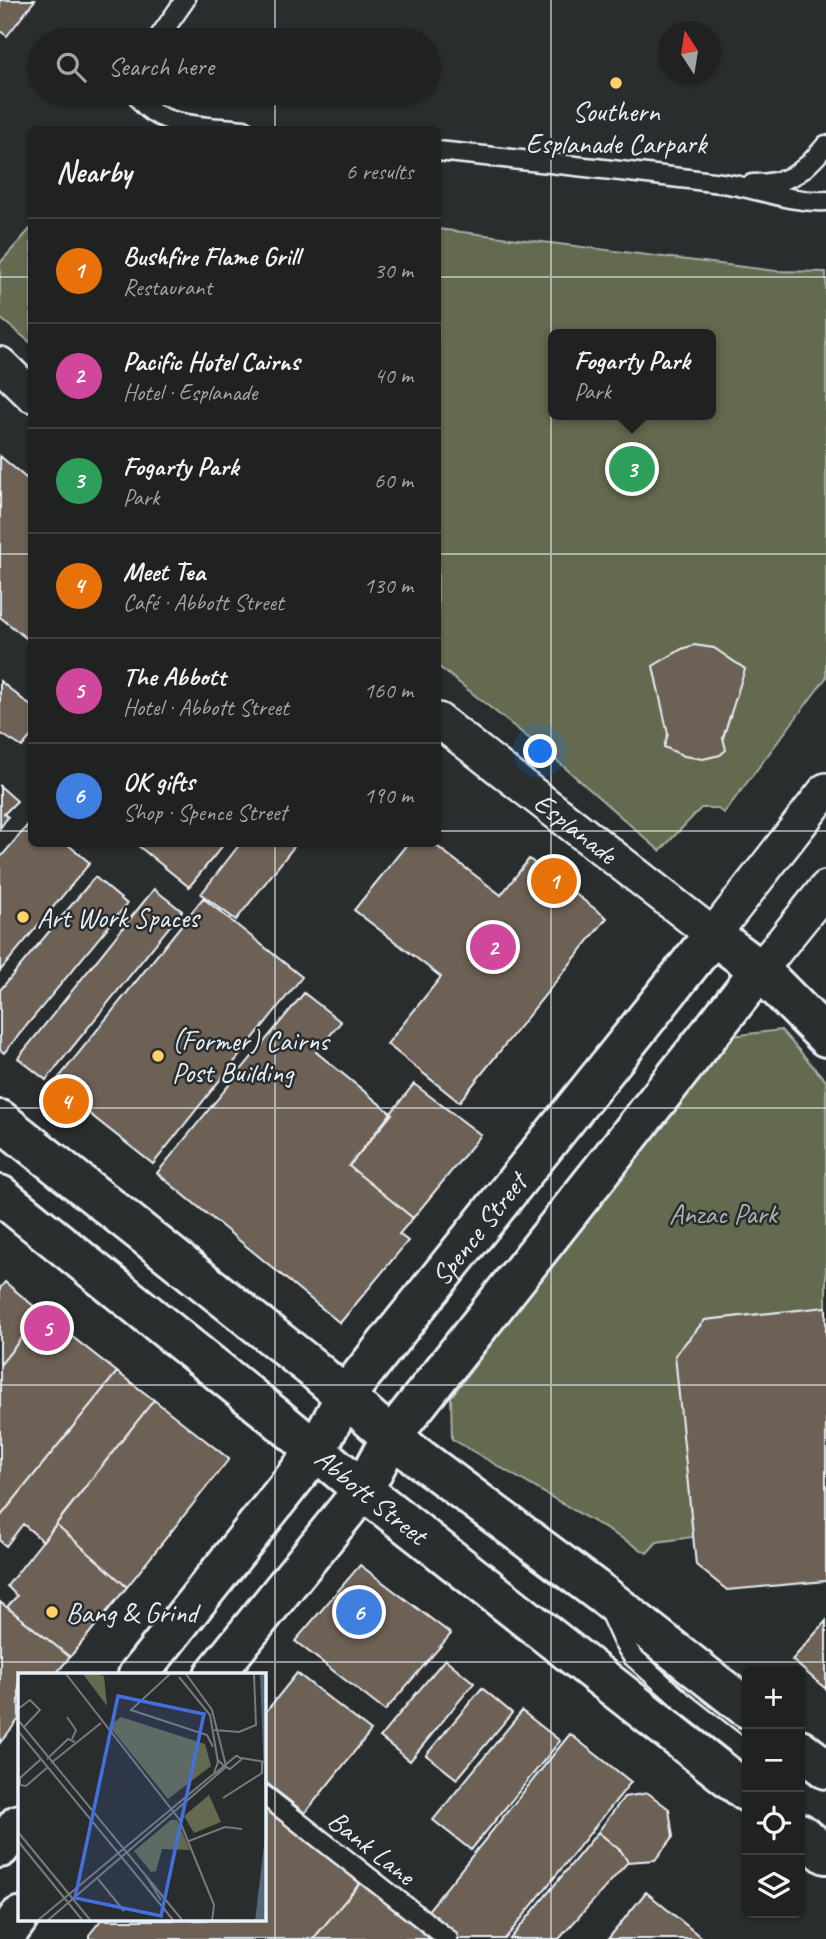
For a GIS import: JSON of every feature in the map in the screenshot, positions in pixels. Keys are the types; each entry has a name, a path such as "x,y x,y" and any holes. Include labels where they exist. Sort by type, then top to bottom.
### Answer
{"street":[{"path":"0,364 28,391"},
{"name":"Esplanade","path":"441,722 713,935"},
{"name":"Spence Street","path":"140,1673 316,1451 345,1396 826,790"},
{"path":"216,1673 363,1490 391,1437 826,888"},
{"path":"713,935 760,970 826,1037"},
{"name":"Abbott Street","path":"0,1120 345,1396 391,1437 603,1595 742,1704"},
{"name":"Abbott Street","path":"0,1195 363,1490 742,1788"},
{"path":"805,1753 826,1769"},
{"path":"0,1848 18,1825"},
{"path":"805,1837 826,1854"},
{"path":"3,1939 18,1918"}],"lane":[{"path":"165,28 185,0"},
{"path":"145,105 154,114 165,119 215,126"},
{"path":"734,185 770,183 791,178 802,172 826,145"},
{"path":"441,150 575,164 734,185 788,198 826,201"},
{"path":"603,1595 622,1643 633,1657 682,1701 742,1748"},
{"name":"Bank Lane","path":"266,1798 448,1939"}],"green space":[{"path":"441,229 776,271 826,272 826,678 724,813 716,808 701,808 660,851 555,759 441,668"},
{"path":"28,231 28,341 0,318 0,263"},
{"name":"Anzac Park","path":"781,1030 826,1081 826,1307 705,1320 676,1355 693,1537 657,1542 647,1553 452,1439 451,1397 732,1036"}],"building":[{"path":"0,0 35,0 7,36 0,31"},
{"path":"0,456 28,480 28,640 0,617"},
{"path":"694,645 714,648 745,669 723,738 726,750 720,755 703,759 684,756 664,747 668,734 653,666"},
{"path":"0,681 28,704 28,740 22,747 0,733"},
{"path":"0,786 17,801 4,814 8,817 0,828"},
{"name":"Art Work Spaces","path":"28,825 28,847 71,847 90,863 0,971 0,858"},
{"path":"140,847 222,847 189,887"},
{"path":"238,847 294,847 236,920 201,894"},
{"path":"405,847 438,847 501,895 529,859 607,918 459,1102 387,1044 441,977 354,910"},
{"path":"95,877 127,904 4,1053 0,1050 0,990"},
{"path":"154,889 182,911 46,1080 18,1058"},
{"name":"(Former) Cairns Post Building","path":"203,898 302,977 153,1164 53,1085"},
{"path":"304,993 341,1022 316,1052 392,1114 349,1166 413,1218 399,1234 408,1241 340,1323 157,1173"},
{"path":"414,1084 481,1135 413,1218 349,1166"},
{"path":"5,1282 42,1313 0,1365 0,1288"},
{"path":"826,1307 826,1581 727,1590 696,1565 675,1355 705,1320"},
{"path":"42,1313 117,1372 0,1517 0,1365"},
{"path":"117,1372 154,1400 43,1541 23,1524 6,1546 0,1541 0,1517"},
{"path":"154,1400 229,1459 127,1587 56,1524"},
{"path":"56,1524 127,1587 70,1657 7,1607 17,1596 7,1586"},
{"path":"360,1565 451,1634 385,1711 295,1641"},
{"path":"0,1602 70,1657 57,1673 18,1673 18,1720 0,1743"},
{"path":"826,1621 826,1689 805,1671 805,1666 799,1666 792,1660"},
{"path":"445,1659 474,1683 410,1761 380,1737"},
{"path":"297,1673 371,1731 305,1813 266,1783 266,1712"},
{"path":"482,1688 512,1713 457,1779 426,1755"},
{"path":"522,1711 560,1741 471,1850 433,1820"},
{"path":"570,1734 631,1782 505,1939 459,1939 426,1913"},
{"path":"648,1793 669,1809 673,1837 655,1860 628,1862 621,1851 598,1832 624,1797"},
{"path":"266,1806 361,1882 313,1939 89,1939 99,1922 266,1922"},
{"path":"598,1832 621,1851 628,1862 559,1939 510,1939"},
{"path":"361,1882 431,1939 313,1939"},
{"path":"646,1892 703,1939 608,1939"}],"place":[{"name":"Southern Esplanade Carpark","path":"616,83"},
{"name":"Fogarty Park","path":"632,469"},
{"name":"Bushfire Flame Grill","path":"554,881"},
{"name":"Art Work Spaces","path":"23,917"},
{"name":"Pacific Hotel Cairns","path":"493,947"},
{"name":"(Former) Cairns Post Building","path":"158,1056"},
{"name":"Meet Tea","path":"66,1101"},
{"name":"The Abbott","path":"47,1328"},
{"name":"Bang & Grind","path":"52,1612"},
{"name":"OK gifts","path":"359,1612"}]}
